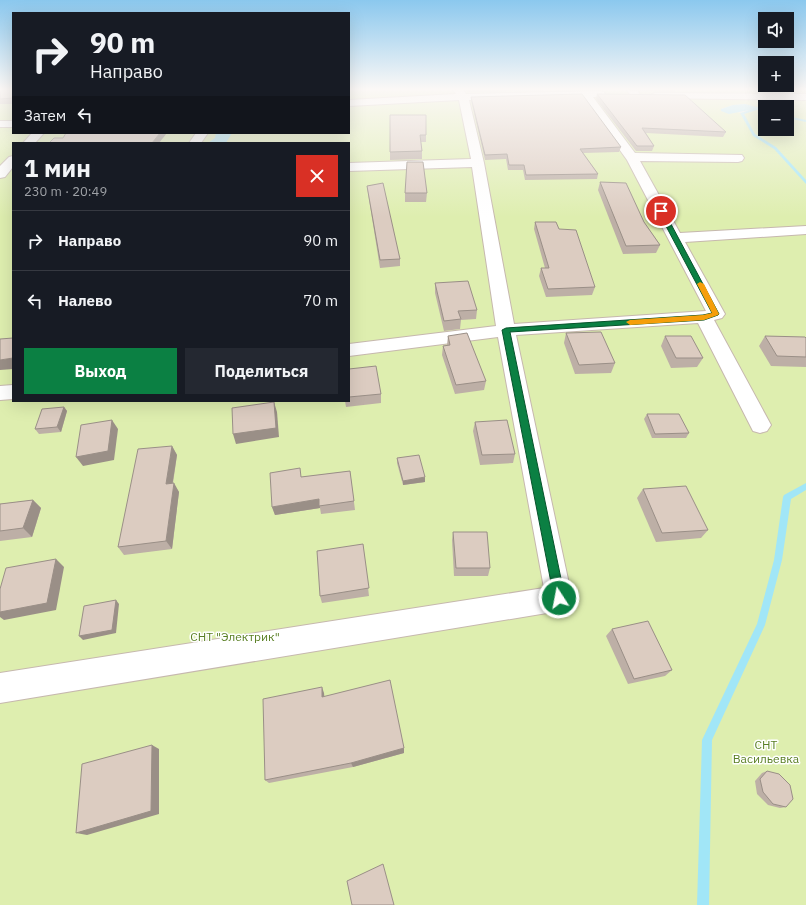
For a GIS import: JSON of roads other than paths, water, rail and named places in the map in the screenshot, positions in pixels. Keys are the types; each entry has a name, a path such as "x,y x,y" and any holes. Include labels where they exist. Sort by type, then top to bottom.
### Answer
{"street":[{"path":"0,688 559,598 506,330 478,163 470,132"},
{"path":"350,350 506,330 704,318 716,314 631,157 613,132"},
{"path":"30,142 37,134"},
{"path":"631,157 738,158"},
{"path":"0,174 12,161"},
{"path":"350,167 478,163"},
{"path":"676,238 806,230"},
{"path":"704,318 760,425"},
{"path":"0,393 12,392"}],"water":[{"path":"216,134 231,134 227,142 209,142 215,138"}],"waterway":[{"path":"752,132 754,135 775,148 806,183"},
{"path":"703,905 707,740 761,625 778,560 787,497 806,486"}],"park label":[{"name":"СНТ \"Электрик\"","path":"235,636"},
{"name":"СНТ Васильевка","path":"766,751"}]}
